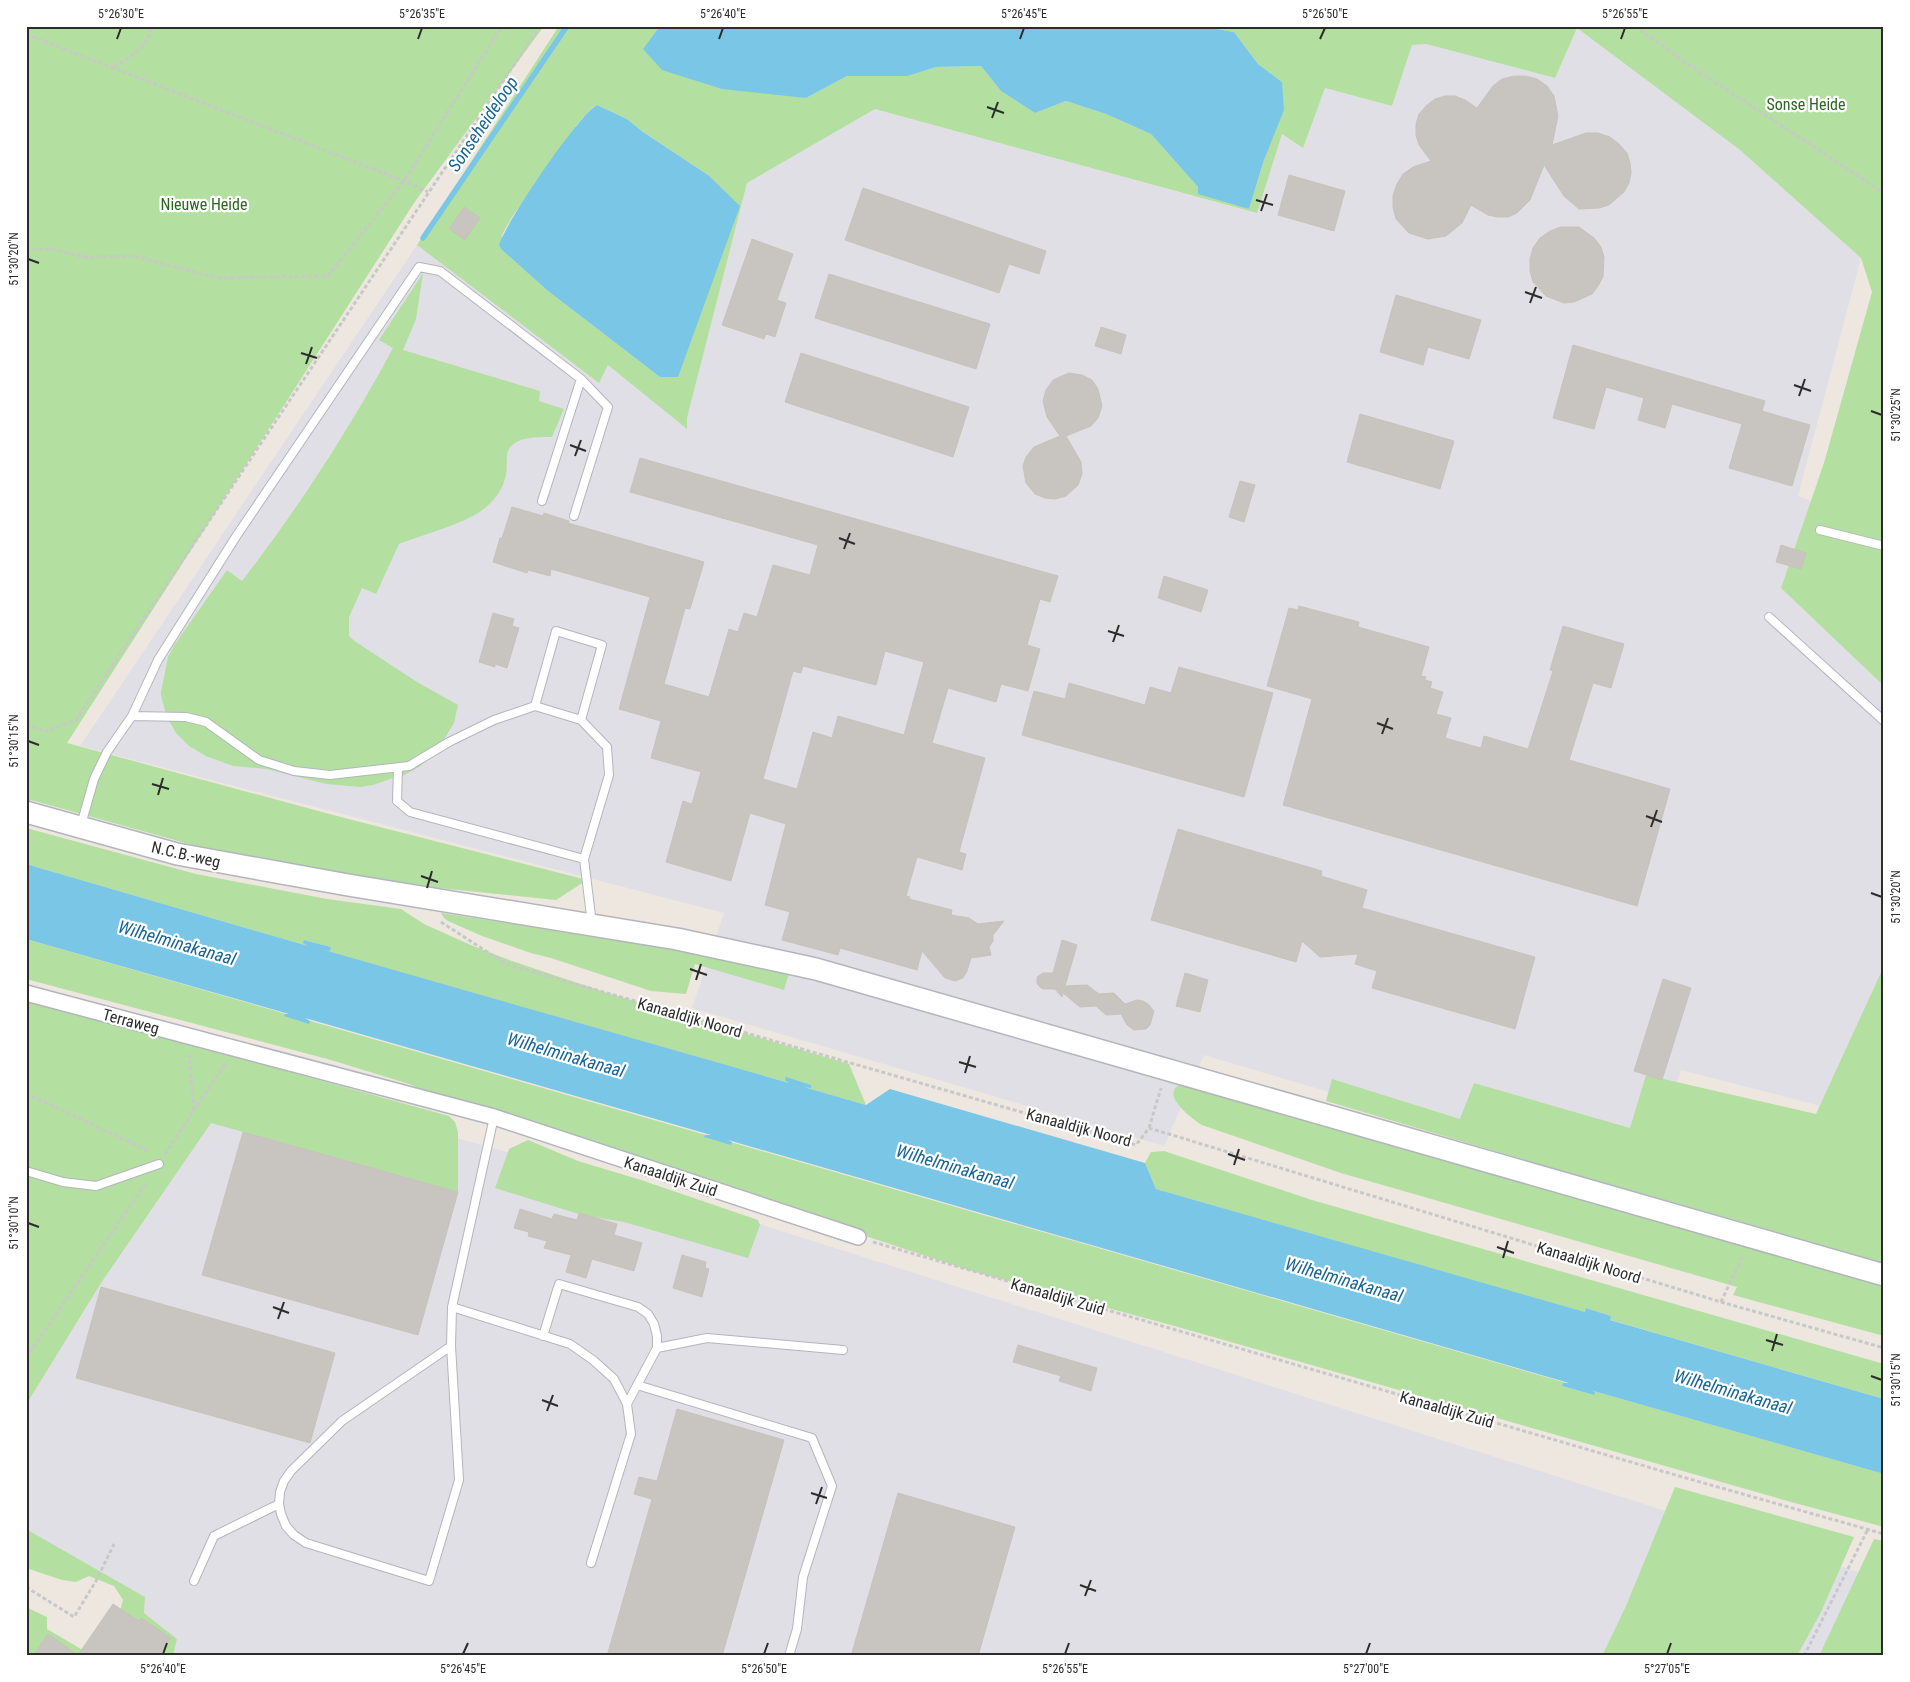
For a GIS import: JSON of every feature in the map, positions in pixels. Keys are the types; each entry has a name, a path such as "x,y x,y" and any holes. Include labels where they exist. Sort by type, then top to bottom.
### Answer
{"street":[{"name":"N.C.B.-weg","path":"26,812 177,854 348,885 592,925"},
{"path":"592,925 677,939 816,969 1884,1275"},
{"name":"Terraweg","path":"26,993 235,1049"},
{"name":"Kanaaldijk Zuid","path":"235,1049 494,1117 858,1237"}],"lane":[{"path":"80,827 94,779 106,752 132,716 158,660 232,544 419,267 440,271 581,379 608,407 574,516"},
{"path":"542,501 581,379"},
{"path":"1820,530 1884,546"},
{"path":"1769,617 1884,721"},
{"path":"534,706 556,632 602,645 581,720"},
{"path":"132,716 186,717 206,722 259,760 294,771 330,775 409,766 450,742 494,720 534,706 581,720 607,747 609,776 584,859 592,925"},
{"path":"398,768 397,801 410,812 584,859"},
{"path":"451,1346 342,1421 291,1471 284,1481 278,1504 280,1514 286,1526 294,1535 306,1543 429,1580 459,1480 451,1346 452,1307 494,1117"},
{"path":"26,1171 63,1182 96,1186 160,1161"},
{"path":"544,1336 559,1284 638,1307 648,1314 654,1324 657,1348 627,1404"},
{"path":"452,1307 570,1344 593,1360 614,1379 627,1404 631,1434 591,1563"},
{"path":"657,1348 707,1338 843,1350"},
{"path":"637,1385 812,1438 832,1486 803,1577 797,1629 789,1656"},
{"path":"194,1581 214,1536 278,1504"}],"path":[{"path":"113,67 138,52 151,33 153,26"},
{"path":"26,249 53,248 84,257 134,256 217,278 328,276 404,181 502,26"},
{"path":"26,725 47,731 76,720 540,26"},
{"path":"1635,26 1694,68 1884,192"},
{"path":"26,34 428,192"},
{"name":"Kanaaldijk Noord","path":"436,918 506,964 1136,1145 1149,1128 1720,1302 1884,1348"},
{"path":"188,1036 194,1110"},
{"path":"160,1161 235,1049"},
{"path":"1149,1128 1166,1070"},
{"path":"26,1094 154,1154"},
{"path":"26,1358 150,1177"},
{"path":"1720,1302 1752,1236"},
{"name":"Kanaaldijk Zuid","path":"858,1237 1669,1474 1884,1534"},
{"path":"1804,1656 1868,1529"},
{"path":"26,1587 74,1617 96,1581 114,1544"}],"shaded area":[{"path":"1577,28 1740,150 1861,258 1798,496 1811,501 1884,655 1884,1085 1875,1120 1681,1070 1643,1185 1204,1055 1164,1146 692,1008 724,913 80,746 417,245 599,383 608,365 687,428 687,418 747,183 875,109 1256,213 1282,134 1303,148 1325,88 1392,106 1412,45 1426,44 1555,78"},
{"path":"242,1077 756,1223 1884,1580 1884,1656 173,1656 177,1639 144,1613 145,1597 26,1529 26,1405 101,1283"}],"green space":[{"name":"Nieuwe Heide","path":"26,26 544,26 414,203 67,743 333,815 587,880 556,900 370,881 250,861 31,800 26,806"},
{"name":"Sonse Heide","path":"559,26 660,26 644,49 806,98 847,76 908,76 936,67 981,66 1001,91 1035,113 1066,101 1106,114 1151,134 1198,187 1249,209 1264,160 1282,82 1258,64 1234,32 1200,26 1884,26 1884,686 1781,588 1824,463 1872,292 1861,258 1740,150 1577,28 1555,78 1426,44 1412,45 1392,106 1325,88 1303,148 1282,134 1257,213 875,109 747,183 687,418 687,429 608,365 599,383 417,245","holes":["597,105 627,119 643,132 708,175 660,377 548,291 502,250 502,235 512,217 578,123 592,108"]},
{"path":"423,273 416,319 403,350 540,391 539,401 564,409 552,437 525,439 513,444 509,449 502,488 493,501 485,508 464,520 399,544 376,594 362,588 349,617 349,636 356,642 417,682 458,705 454,723 437,751 419,767 401,777 361,787 326,784 267,769 233,766 206,756 189,746 176,733 167,717 161,692 168,657 175,644 227,570 242,581 303,496 359,409 393,348 379,340"},
{"path":"26,828 196,874 327,899 401,909 424,924 512,961 607,993 849,1064 866,1105 804,1087 811,1085 789,1083 324,951 331,947 304,940 308,946 26,864"},
{"path":"441,913 692,951 789,973 784,990 695,964 686,994 651,991 482,936 448,921"},
{"path":"26,939 1570,1384 1562,1386 1594,1395 1590,1390 1884,1474 1884,1527 1178,1327 972,1271 436,1095 409,1084 331,1060 26,979"},
{"path":"1884,966 1884,1336 1733,1295 1737,1287 1341,1173 1202,1125 1184,1111 1174,1098 1173,1092 1176,1087 1184,1083 1755,1248 1763,1228 1326,1101 1332,1079 1460,1119 1474,1083 1630,1128 1646,1075 1816,1114"},
{"path":"26,999 449,1116 455,1122 458,1132 458,1192 211,1123 101,1283 26,1405"},
{"path":"528,1140 578,1161 641,1180 758,1220 760,1225 748,1258 624,1222 582,1215 495,1188 509,1149"},
{"path":"1164,1151 1312,1200 1884,1364 1884,1399 1604,1318 1611,1316 1586,1308 1588,1314 1156,1189 1145,1163 1151,1152"},
{"path":"1675,1487 1854,1537 1821,1612 1797,1656 1602,1656 1626,1606"},
{"path":"26,1529 145,1597 144,1613 177,1639 173,1656 26,1656 26,1607 47,1617 47,1629 86,1652 118,1619 123,1600 114,1586 89,1576 76,1582 62,1580 26,1568"},
{"path":"1874,1539 1884,1541 1884,1656 1819,1656"}],"water":[{"path":"660,26 1200,26 1234,32 1258,64 1282,82 1284,110 1264,160 1249,209 1198,194 1198,187 1151,134 1106,114 1066,101 1035,113 1001,91 981,66 936,67 908,76 847,76 806,98 722,89 662,70 643,49"},
{"path":"597,105 627,119 643,132 708,175 740,206 678,377 660,377 548,291 502,250 499,245 528,193 560,147 575,127"},
{"name":"Wilhelminakanaal","path":"26,864 308,946 303,943 304,940 331,947 330,951 324,950 789,1083 785,1080 786,1077 811,1085 811,1088 804,1087 866,1105 890,1089 1145,1163 1156,1189 1588,1313 1585,1312 1586,1308 1611,1316 1610,1320 1884,1399 1884,1474 1590,1390 1595,1392 1594,1395 1562,1386 1563,1383 1569,1383 728,1140 732,1142 731,1145 704,1137 705,1135 711,1135 305,1018 310,1021 309,1024 284,1016 289,1014 26,939"}],"building":[{"path":"1526,76 1537,79 1547,86 1554,96 1558,116 1552,145 1586,133 1598,133 1610,137 1619,144 1627,153 1630,163 1629,183 1624,192 1609,205 1599,208 1579,209 1564,196 1544,165 1530,200 1517,213 1508,217 1498,217 1488,215 1471,205 1462,223 1446,236 1428,239 1409,233 1396,219 1393,195 1403,174 1413,167 1431,161 1419,145 1416,135 1416,124 1419,114 1435,99 1445,96 1455,96 1477,108 1493,86 1502,79"},
{"path":"1289,175 1345,191 1334,231 1278,215"},
{"path":"863,188 1046,251 1039,274 1009,264 999,293 845,240"},
{"path":"464,207 480,218 465,240 449,229"},
{"path":"1561,227 1579,227 1594,238 1601,247 1604,257 1603,277 1598,286 1592,294 1574,302 1564,303 1546,296 1533,282 1530,271 1530,259 1533,248 1540,238 1550,231"},
{"path":"752,239 793,254 777,300 786,303 775,337 766,334 764,339 722,325"},
{"path":"829,274 990,324 976,369 815,318"},
{"path":"1396,295 1481,320 1469,359 1428,347 1423,365 1380,352"},
{"path":"1101,327 1126,335 1121,354 1095,346"},
{"path":"1573,345 1765,401 1762,411 1810,425 1792,486 1729,468 1742,424 1672,404 1665,428 1638,420 1644,398 1606,387 1594,429 1553,418"},
{"path":"801,353 969,407 953,457 785,402"},
{"path":"1069,373 1082,375 1092,380 1098,389 1102,406 1098,418 1091,426 1066,436 1081,462 1082,474 1078,485 1066,496 1055,499 1045,498 1035,494 1026,483 1023,466 1026,457 1034,447 1060,436 1047,417 1043,401 1046,390 1053,380"},
{"path":"1360,414 1454,441 1440,489 1347,462"},
{"path":"640,458 1058,576 1050,602 1040,599 1027,645 1040,649 1028,691 1001,684 996,702 948,688 932,743 985,758 959,852 966,854 962,870 917,857 906,896 910,897 909,899 952,910 951,915 969,918 978,924 1004,921 993,935 993,941 989,947 991,955 971,958 963,978 955,981 945,978 922,951 917,970 840,948 838,955 782,940 790,912 765,905 786,824 750,813 731,881 666,862 683,801 692,804 701,772 651,758 661,721 619,709 650,597 551,569 550,576 528,570 527,573 493,562 512,507 543,516 544,513 569,521 568,523 704,562 690,609 685,608 664,684 709,697 729,629 738,632 744,613 757,617 773,565 810,575 818,545 630,492","holes":["885,651 924,662 904,735 838,716 832,738 813,732 797,789 763,779 793,671 801,673 803,666 876,685"]},
{"path":"1240,481 1255,485 1244,522 1229,517"},
{"path":"1781,545 1806,553 1801,569 1776,562"},
{"path":"1164,576 1208,590 1201,612 1158,598"},
{"path":"1299,606 1359,622 1358,627 1429,647 1421,676 1426,677 1425,680 1432,682 1430,688 1443,692 1436,714 1451,718 1445,738 1481,748 1484,736 1528,749 1553,671 1550,670 1563,626 1624,644 1611,688 1593,683 1569,760 1670,789 1637,906 1283,805 1312,699 1267,686 1289,608 1298,610"},
{"path":"493,613 514,619 512,626 519,628 507,668 495,664 495,667 479,662"},
{"path":"1179,667 1273,693 1244,797 1022,735 1034,691 1065,699 1069,683 1145,705 1150,687 1171,693"},
{"path":"1178,829 1322,871 1321,876 1367,890 1362,908 1535,957 1515,1029 1372,988 1377,971 1355,964 1358,954 1320,957 1302,941 1296,962 1151,920"},
{"path":"1062,940 1077,945 1065,986 1087,985 1099,994 1114,993 1125,1004 1137,1000 1143,1001 1154,1011 1150,1025 1146,1029 1134,1030 1127,1025 1121,1014 1106,1015 1096,1006 1080,1007 1063,993 1062,997 1055,989 1043,989 1037,984 1037,977 1043,973 1053,973"},
{"path":"1185,973 1208,980 1200,1012 1176,1006"},
{"path":"1663,979 1691,988 1662,1080 1634,1071"},
{"path":"243,1132 458,1192 418,1335 202,1275"},
{"path":"520,1209 552,1219 554,1214 577,1220 579,1213 617,1224 614,1235 642,1243 634,1271 592,1259 586,1278 566,1272 571,1255 544,1248 547,1241 528,1236 529,1232 514,1228"},
{"path":"682,1255 706,1262 705,1268 709,1269 702,1297 673,1288"},
{"path":"101,1287 335,1353 310,1443 76,1378"},
{"path":"1018,1345 1097,1368 1091,1391 1059,1381 1061,1376 1013,1362"},
{"path":"677,1409 784,1440 722,1656 607,1656 652,1499 634,1494 639,1477 657,1481"},
{"path":"898,1493 1015,1527 978,1656 851,1656"},
{"path":"113,1604 139,1621 141,1618 171,1638 158,1656 33,1656 48,1634 78,1655"}],"waterway":[{"name":"Sonseheideloop","path":"423,238 567,26"}]}
